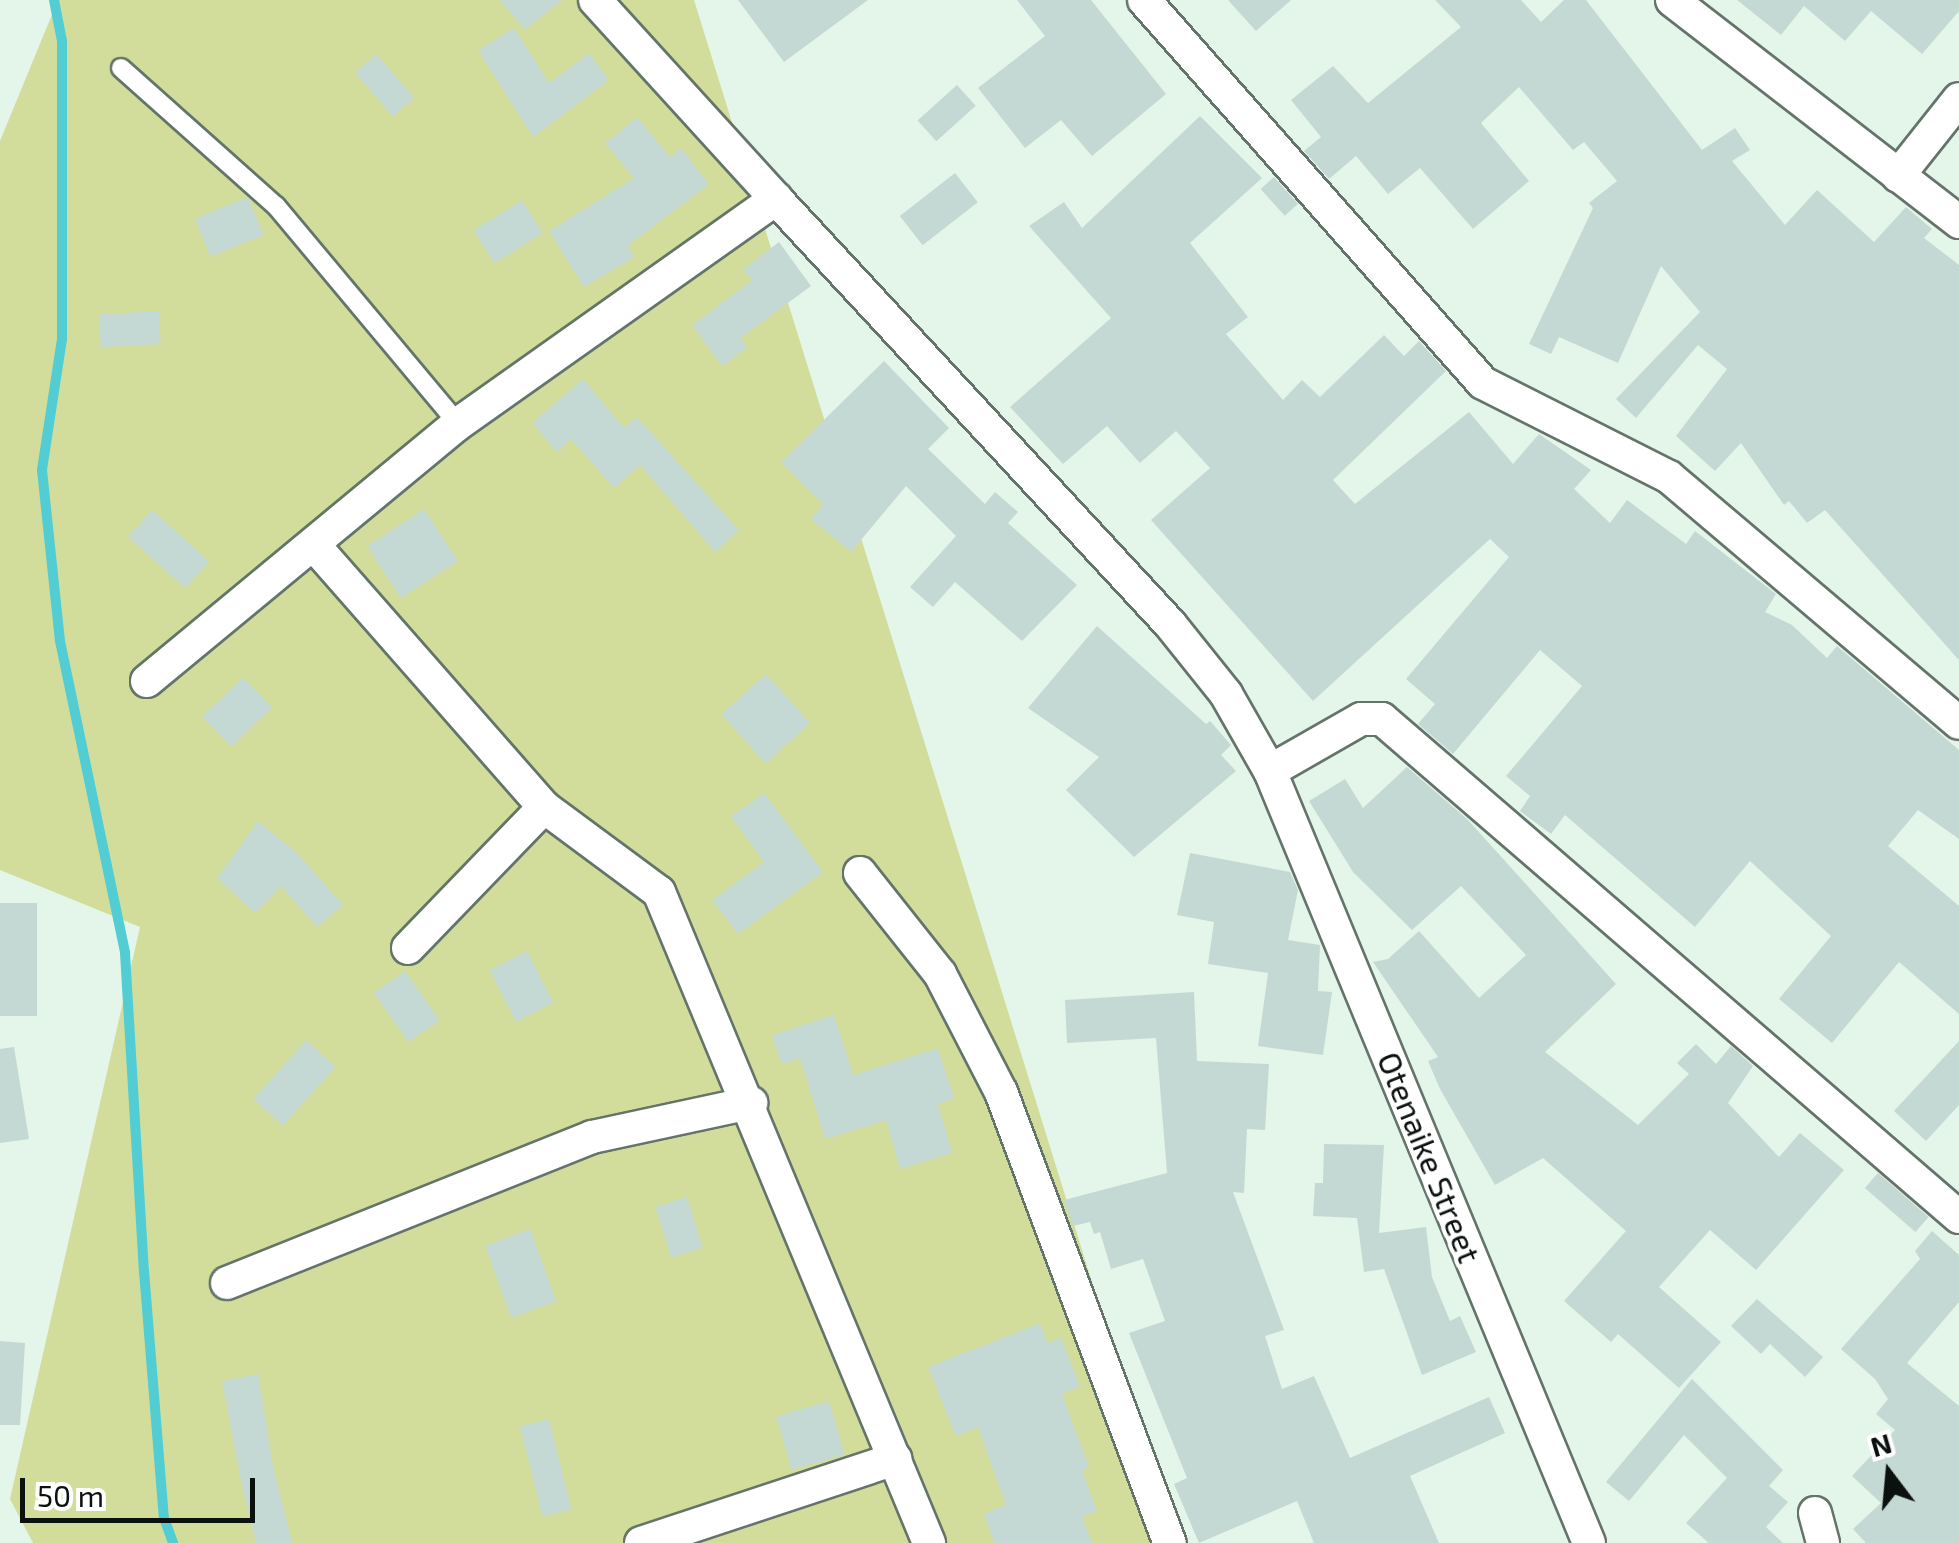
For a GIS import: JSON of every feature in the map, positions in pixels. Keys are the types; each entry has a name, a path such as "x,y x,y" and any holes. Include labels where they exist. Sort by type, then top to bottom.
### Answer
{"street":[{"name":"Otenaike Street","path":"595,0 1170,624 1226,694 1270,772 1589,1543"},
{"path":"1144,0 1482,383 1668,477 1959,723"},
{"path":"1672,0 1959,222"},
{"path":"1898,176 1959,100"},
{"path":"147,681 458,424 776,200"},
{"path":"313,544 544,807 659,892 751,1103 929,1543"},
{"path":"1270,772 1361,719 1382,719 1959,1217"},
{"path":"408,948 544,807"},
{"path":"860,873 940,974 1001,1092 1170,1543"},
{"path":"227,1283 592,1138 751,1103"},
{"path":"641,1543 895,1458"}],"lane":[{"path":"121,68 276,206 458,424"}],"green space":[{"path":"58,0 694,0 1173,1543 33,1543 10,1499 140,927 0,870 0,141"}],"building":[{"path":"500,0 562,0 525,30"},
{"path":"738,0 868,0 784,62"},
{"path":"1017,0 1091,0 1166,94 1092,156 1061,120 1025,148 978,88 1045,36"},
{"path":"1228,0 1291,0 1256,31"},
{"path":"1435,0 1521,0 1541,22 1564,0 1586,0 1702,150 1735,128 1750,150 1732,161 1785,225 1817,190 1874,242 1906,207 1932,229 1924,238 1959,265 1959,660 1825,510 1807,523 1789,501 1784,505 1741,443 1715,471 1676,436 1727,369 1698,345 1636,418 1616,399 1700,312 1661,266 1618,363 1559,337 1551,354 1529,344 1593,208 1589,203 1617,181 1584,142 1573,150 1519,87 1481,123 1529,181 1473,229 1420,168 1388,194 1356,156 1329,179 1304,151 1321,137 1291,100 1333,66 1368,103 1461,27"},
{"path":"1737,0 1959,0 1959,11 1922,54 1871,11 1845,41 1804,6 1781,35"},
{"path":"514,28 549,83 589,53 609,80 533,137 478,50"},
{"path":"376,54 414,98 393,116 355,72"},
{"path":"957,85 976,106 936,141 918,120"},
{"path":"1200,116 1262,178 1190,243 1248,317 1226,334 1283,400 1302,380 1320,397 1384,335 1404,356 1419,341 1446,371 1333,480 1355,504 1469,412 1513,464 1539,434 1591,470 1574,489 1610,523 1627,500 1686,544 1695,531 1776,594 1765,612 1792,625 1827,658 1837,646 1959,750 1959,839 1918,810 1888,846 1959,906 1959,1014 1899,962 1832,1043 1779,999 1831,936 1750,861 1695,927 1565,815 1551,834 1520,811 1530,796 1506,776 1582,686 1540,650 1453,754 1418,724 1435,704 1406,679 1509,557 1490,539 1313,701 1151,520 1210,468 1176,431 1140,463 1107,426 1063,464 1010,407 1111,318 1029,226 1064,202 1082,228"},
{"path":"637,117 670,157 681,148 709,184 627,246 634,257 584,287 549,231 634,178 605,143"},
{"path":"955,173 978,202 923,245 900,216"},
{"path":"1274,177 1298,204 1285,216 1261,189"},
{"path":"248,197 263,235 211,256 195,218"},
{"path":"522,200 543,233 494,263 474,230"},
{"path":"779,242 811,286 740,338 747,347 722,366 692,325 752,280 743,269"},
{"path":"159,311 161,344 101,347 99,314"},
{"path":"884,361 949,428 928,449 985,504 995,492 1018,512 1008,523 1077,585 1022,641 955,582 933,607 910,587 956,536 906,486 851,552 811,519 823,505 781,462"},
{"path":"583,379 624,428 637,417 739,530 715,552 640,465 614,488 571,439 557,452 532,423"},
{"path":"424,509 458,561 401,598 367,546"},
{"path":"152,510 209,562 185,588 128,537"},
{"path":"1097,626 1206,724 1210,721 1231,745 1221,755 1236,771 1134,857 1066,790 1099,757 1028,708"},
{"path":"766,674 810,723 766,763 721,714"},
{"path":"243,677 272,707 231,747 202,717"},
{"path":"1407,767 1468,820 1616,984 1545,1052 1638,1125 1689,1074 1677,1063 1696,1044 1716,1064 1731,1046 1753,1066 1728,1103 1779,1157 1800,1133 1844,1170 1756,1270 1710,1230 1659,1287 1721,1342 1679,1388 1618,1334 1611,1342 1564,1301 1626,1231 1543,1158 1495,1185 1440,1089 1428,1061 1438,1057 1373,962 1388,959 1419,931 1479,998 1526,955 1461,886 1412,930 1353,872 1309,801 1345,779 1363,808"},
{"path":"764,793 823,872 738,934 712,900 764,862 731,816"},
{"path":"258,821 297,853 343,905 317,927 281,886 255,913 217,878"},
{"path":"1190,853 1290,872 1298,890 1288,940 1320,945 1318,991 1332,992 1323,1055 1258,1046 1268,973 1208,964 1214,922 1177,915"},
{"path":"0,903 37,903 37,1016 0,1016"},
{"path":"527,951 553,1003 516,1022 490,970"},
{"path":"405,971 439,1020 408,1042 374,993"},
{"path":"1194,992 1197,1061 1269,1064 1265,1130 1247,1129 1244,1193 1233,1192 1284,1330 1265,1336 1282,1389 1314,1376 1350,1458 1489,1397 1505,1433 1410,1476 1439,1543 1314,1543 1297,1501 1199,1543 1174,1484 1187,1478 1129,1333 1165,1321 1143,1259 1111,1269 1100,1232 1094,1234 1090,1222 1073,1226 1064,1200 1167,1173 1156,1038 1067,1043 1065,1000"},
{"path":"834,1015 853,1075 938,1048 954,1098 938,1104 952,1153 900,1169 886,1120 825,1139 800,1058 782,1064 772,1035"},
{"path":"306,1040 336,1067 283,1125 253,1099"},
{"path":"1959,1041 1959,1105 1926,1141 1894,1111"},
{"path":"14,1047 29,1139 0,1143 0,1049"},
{"path":"1324,1144 1384,1145 1379,1233 1426,1227 1432,1277 1450,1321 1460,1316 1476,1352 1422,1375 1384,1269 1364,1272 1357,1218 1313,1216 1315,1183 1323,1183"},
{"path":"1878,1173 1929,1217 1915,1232 1865,1188"},
{"path":"687,1197 702,1248 671,1257 655,1207"},
{"path":"530,1229 556,1301 511,1318 485,1245"},
{"path":"1932,1231 1959,1255 1959,1302 1907,1363 1959,1406 1959,1543 1866,1543 1853,1529 1881,1503 1852,1476 1895,1430 1876,1414 1888,1399 1875,1379 1841,1349 1920,1259 1915,1251"},
{"path":"1757,1299 1823,1357 1805,1377 1770,1344 1761,1354 1731,1326"},
{"path":"1040,1323 1048,1343 1061,1338 1080,1386 1062,1394 1089,1467 1082,1470 1097,1511 1082,1516 1092,1543 994,1543 984,1513 1006,1505 978,1427 956,1436 928,1367"},
{"path":"0,1341 25,1343 20,1425 0,1425"},
{"path":"258,1374 273,1466 292,1543 256,1543 242,1486 222,1381"},
{"path":"1692,1379 1783,1470 1769,1486 1788,1502 1766,1527 1783,1543 1709,1543 1686,1523 1727,1478 1684,1435 1629,1501 1606,1482"},
{"path":"829,1401 844,1455 792,1470 776,1416"},
{"path":"549,1419 571,1509 542,1516 520,1426"}],"waterway":[{"path":"54,0 62,41 62,339 42,470 60,641 125,953 164,1518 173,1543"}]}
